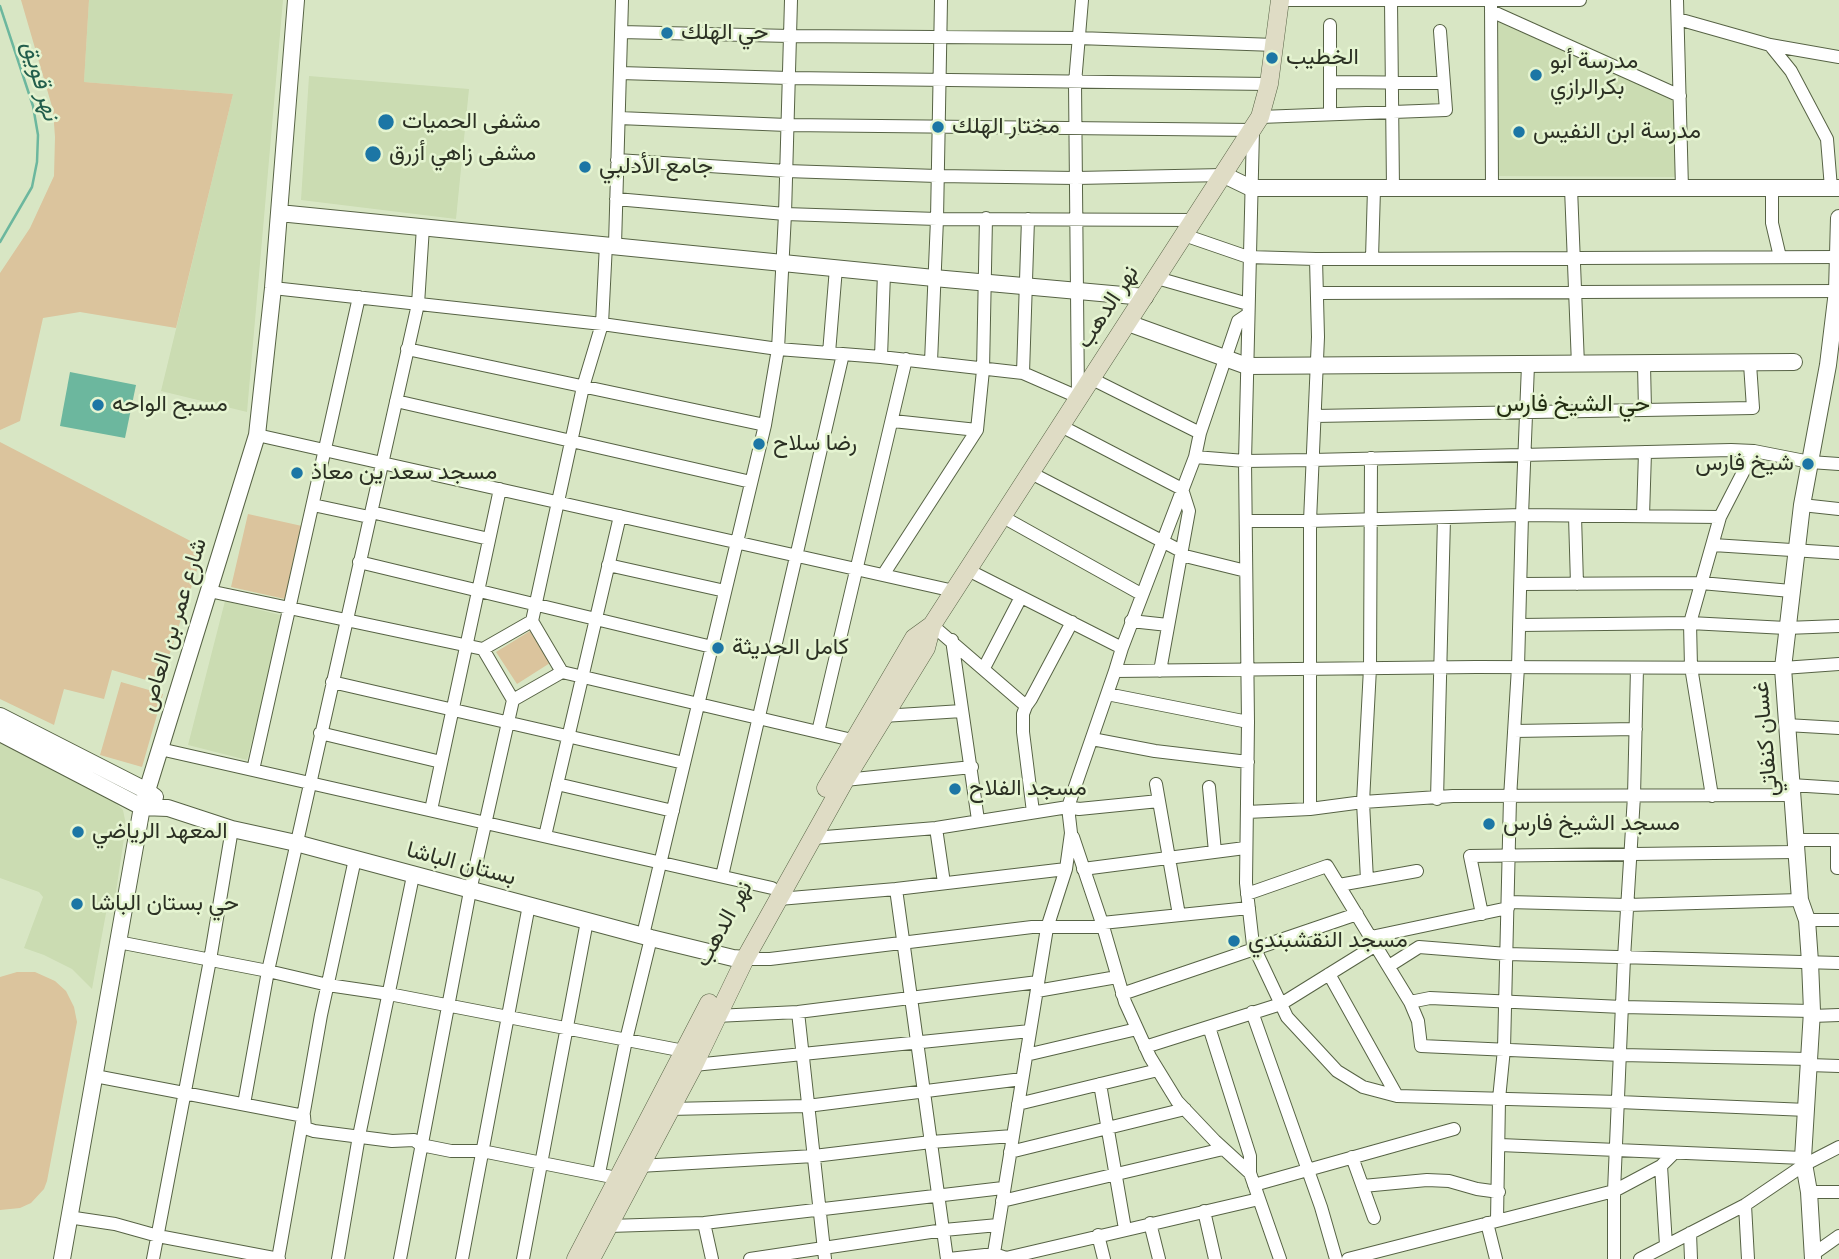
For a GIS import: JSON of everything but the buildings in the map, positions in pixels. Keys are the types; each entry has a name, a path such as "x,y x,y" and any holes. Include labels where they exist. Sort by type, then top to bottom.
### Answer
{"main road":[{"name":"نهر الدهب","path":"775,893 813,838 845,779 926,648 933,625 1256,123 1269,84 1280,0"},
{"name":"نهر الدهب","path":"591,1259 668,1110 689,1058 739,958 852,740 914,638 933,625"},
{"name":"نهر الدهب","path":"576,1259 617,1178 716,1016 739,958"}],"street":[{"name":"شارع عمر بن العاص","path":"62,1259 142,807 257,435 273,288 296,0"},
{"path":"562,672 532,621 583,387 602,324 617,199 622,0"},
{"path":"599,1173 661,863 765,425 778,349 791,0"},
{"path":"931,362 941,0"},
{"path":"273,288 602,324 778,349 906,359 1023,373 1079,397 1075,83 1082,0"},
{"path":"1280,0 1491,4 1580,0"},
{"path":"1677,0 1682,188"},
{"path":"1391,1 1393,189"},
{"path":"1491,4 1680,96"},
{"path":"1491,4 1492,188"},
{"path":"1678,19 1770,45 1839,57"},
{"path":"1330,25 1330,114"},
{"path":"619,118 788,125 1076,128 1256,123 1330,114 1446,110 1440,31"},
{"path":"621,32 1078,38 1275,45"},
{"path":"617,160 786,171 937,176 1076,178 1224,175 1251,188 1835,188 1827,139 1791,71 1770,45"},
{"path":"620,73 1075,83 1269,84"},
{"path":"1330,82 1444,83"},
{"path":"1256,123 1247,310 1245,461 1248,762 1245,848 1247,894 1255,949 1287,1017 1337,1071 1363,1087 1397,1096 1807,1110"},
{"path":"1772,187 1772,223 1780,257"},
{"path":"1571,188 1578,365"},
{"path":"1372,258 1374,189"},
{"path":"617,199 785,214 937,219 1077,219 1189,227 1248,257 1838,257"},
{"path":"279,213 1144,297"},
{"path":"883,575 977,430 983,370 986,218"},
{"name":"غسان كنفاتي","path":"1812,1257 1809,1192 1804,1161 1812,1013 1810,962 1807,920 1800,900 1783,668 1802,505 1833,369 1839,218"},
{"path":"1023,373 1028,219"},
{"path":"244,1104 268,971 418,304 424,227"},
{"path":"1310,809 1310,522 1317,365 1316,259"},
{"path":"722,876 797,555 836,353 836,268"},
{"path":"881,357 884,273"},
{"path":"1157,278 1247,310"},
{"path":"1317,293 1838,291"},
{"path":"253,770 359,298"},
{"path":"1247,310 1238,321 1200,433 1195,457 1131,621 1068,807 1071,833 1122,993 1145,1047 1185,1110 1252,1179"},
{"path":"1128,323 1247,366 1794,362"},
{"path":"407,349 765,425"},
{"path":"818,732 906,359"},
{"path":"1315,416 1752,408 1749,364"},
{"path":"1496,1259 1492,1221 1499,1192 1499,1099 1504,1049 1510,798 1520,625 1528,365"},
{"path":"1644,365 1645,410"},
{"path":"1090,378 1200,433"},
{"path":"396,401 751,482"},
{"path":"893,421 977,430"},
{"path":"1060,426 1182,489 1189,511 1160,671"},
{"path":"257,435 954,592"},
{"path":"1195,457 1245,461 1754,451 1810,462 1839,464"},
{"path":"1712,796 1691,667 1690,623 1720,517 1754,451"},
{"path":"1643,516 1646,452"},
{"path":"1367,880 1363,802 1370,668 1373,518 1371,458"},
{"path":"1031,473 1181,553 1246,572"},
{"path":"431,810 500,489"},
{"path":"313,505 489,539"},
{"path":"1802,505 1839,509"},
{"path":"1246,521 1310,522 1522,515 1720,517"},
{"path":"545,836 620,516"},
{"path":"1575,516 1577,584"},
{"path":"1003,517 1141,594"},
{"path":"1437,799 1444,518"},
{"path":"1713,545 1839,553"},
{"path":"359,562 712,647"},
{"path":"608,565 725,591"},
{"path":"968,570 1122,648"},
{"path":"1521,584 1702,583 1791,591"},
{"path":"209,591 483,649 532,621"},
{"path":"984,668 1021,597"},
{"path":"1131,621 1168,625"},
{"path":"1033,812 1023,714 1072,622"},
{"path":"1520,625 1690,623 1786,628 1839,626"},
{"path":"933,625 1026,706"},
{"path":"952,640 978,820"},
{"path":"400,1259 470,891 513,700 483,649"},
{"path":"1115,671 1442,667 1783,668 1839,664"},
{"path":"1614,1259 1614,1191 1637,668"},
{"path":"513,700 562,672 852,740"},
{"path":"332,682 684,763"},
{"path":"1107,694 1248,722"},
{"path":"883,716 962,711"},
{"name":"بستان الباشا","path":"0,716 147,790 168,808"},
{"path":"1786,725 1839,728"},
{"path":"1514,731 1636,729"},
{"name":"بستان الباشا","path":"0,733 142,807 168,808 232,829 296,843 647,937 739,958"},
{"path":"320,733 441,762"},
{"path":"1092,739 1155,751 1248,762"},
{"path":"160,749 722,876 775,893 896,889 1066,869"},
{"path":"845,779 972,767"},
{"path":"557,784 673,811"},
{"path":"1156,784 1179,915"},
{"path":"1209,787 1215,852"},
{"path":"1247,812 1453,796 1712,796 1839,788"},
{"path":"813,838 936,828 1068,807 1079,810 1159,801"},
{"path":"936,828 944,883"},
{"path":"153,1259 183,1092 211,960 232,829"},
{"path":"993,1257 1047,928 1066,869 1071,833"},
{"path":"1482,914 1470,856 1796,846 1837,841 1839,868"},
{"path":"1083,869 1245,848"},
{"path":"68,1217 114,1224 158,1236 278,1259 315,1049 355,859"},
{"path":"1247,894 1327,866 1410,1002 1418,1021 1421,1046 1809,1062 1839,1066"},
{"path":"1339,885 1417,871"},
{"path":"338,1259 359,1136 413,876"},
{"path":"896,889 948,1259 1006,1258 1046,1253 1098,1235 1259,1199"},
{"path":"1145,1047 1281,1004 1329,974 1373,941 1508,905 1800,900"},
{"path":"462,1259 529,905"},
{"path":"739,958 770,959 1032,927 1102,925 1249,908"},
{"path":"1122,993 1357,914"},
{"path":"523,1259 587,920"},
{"path":"1807,920 1839,920"},
{"path":"118,942 328,985 389,994 626,1040 689,1058 802,1053 1030,1031"},
{"path":"1389,966 1419,947 1507,954 1839,963"},
{"path":"1329,974 1397,1096"},
{"path":"716,1016 798,1012 911,997 1117,977"},
{"path":"1410,1002 1430,998 1839,1015"},
{"path":"798,1012 824,1254"},
{"path":"1252,1012 1308,1169 1336,1259"},
{"path":"1209,1027 1250,1156 1252,1179 1280,1259"},
{"path":"1026,1055 1137,1029"},
{"path":"1018,1104 1158,1070"},
{"path":"95,1076 304,1116"},
{"path":"668,1110 807,1106 1022,1079"},
{"path":"1100,1084 1125,1229"},
{"path":"1010,1152 1185,1110"},
{"path":"304,1116 305,1128 392,1141 414,1140 421,1145 451,1151 482,1151 617,1178"},
{"path":"1252,1179 1308,1169 1454,1129"},
{"path":"639,1166 814,1156 931,1142 1013,1136"},
{"path":"1500,1145 1804,1161"},
{"path":"1642,1258 1745,1205 1804,1161 1839,1147"},
{"path":"609,1226 704,1223 940,1196 1002,1194 1116,1174 1223,1149"},
{"path":"1348,1259 1614,1191 1661,1166 1674,1153"},
{"path":"1352,1157 1374,1219"},
{"path":"1661,1166 1666,1245"},
{"path":"1363,1186 1427,1180 1450,1181 1499,1192"},
{"path":"1809,1192 1839,1192"},
{"path":"1745,1205 1748,1259"},
{"path":"1204,1211 1215,1259"},
{"path":"704,1223 712,1259"},
{"path":"1150,1223 1159,1259"},
{"path":"750,1259 824,1254 944,1230 998,1225"},
{"path":"1690,1233 1691,1259"},
{"path":"1098,1235 1104,1259"},
{"path":"1812,1257 1839,1236"}],"shaded area":[{"path":"21,0 89,0 84,82 233,94 176,328 80,312 43,318 20,421 0,430 0,273 30,228 54,176 53,110"},
{"path":"89,0 283,0 247,412 161,391 233,94 84,82"},
{"path":"1498,22 1675,100 1676,177 1497,176"},
{"name":"مشفى الحميات","path":"309,76 469,89 456,219 301,200"},
{"name":"مسبح الواحه","path":"70,372 136,385 125,438 60,426"},
{"path":"0,442 204,548 160,684 112,670 104,699 64,689 54,725 0,699"},
{"path":"248,514 302,526 285,599 231,587"},
{"path":"225,601 284,616 247,760 188,745"},
{"path":"530,631 550,663 517,684 496,652"},
{"path":"121,682 163,694 142,767 100,755"},
{"path":"0,743 114,801 123,810 126,825 115,898 109,897 92,989 72,969 24,948 43,897 39,892 0,878"},
{"path":"17,972 35,972 55,981 66,991 74,1007 77,1022 44,1189 31,1203 20,1208 0,1210 0,977"}],"waterway":[{"name":"نهر قويق","path":"0,6 33,106 38,135 37,162 32,187 0,242"}],"place":[{"name":"حي الهلك","path":"667,33"},
{"name":"الخطيب","path":"1272,58"},
{"name":"مدرسة أبو بكرالرازي","path":"1536,75"},
{"name":"مشفى الحميات","path":"386,122"},
{"name":"مختار الهلك","path":"938,127"},
{"name":"مدرسة ابن النفيس","path":"1519,132"},
{"name":"مشفى زاهي أزرق","path":"373,154"},
{"name":"جامع الأدلبي","path":"585,167"},
{"name":"مسبح الواحه","path":"98,405"},
{"name":"رضا سلاح","path":"759,444"},
{"name":"شيخ فارس","path":"1808,464"},
{"name":"مسجد سعد ين معاذ","path":"297,473"},
{"name":"كامل الحديثة","path":"718,648"},
{"name":"مسجد الفلاح","path":"955,789"},
{"name":"مسجد الشيخ فارس","path":"1489,824"},
{"name":"المعهد الرياضي","path":"78,832"},
{"name":"حي بستان الباشا","path":"77,904"},
{"name":"مسجد النقشبندي","path":"1234,941"}],"district":[{"name":"حي الشيخ فارس","path":"1573,404"}]}
